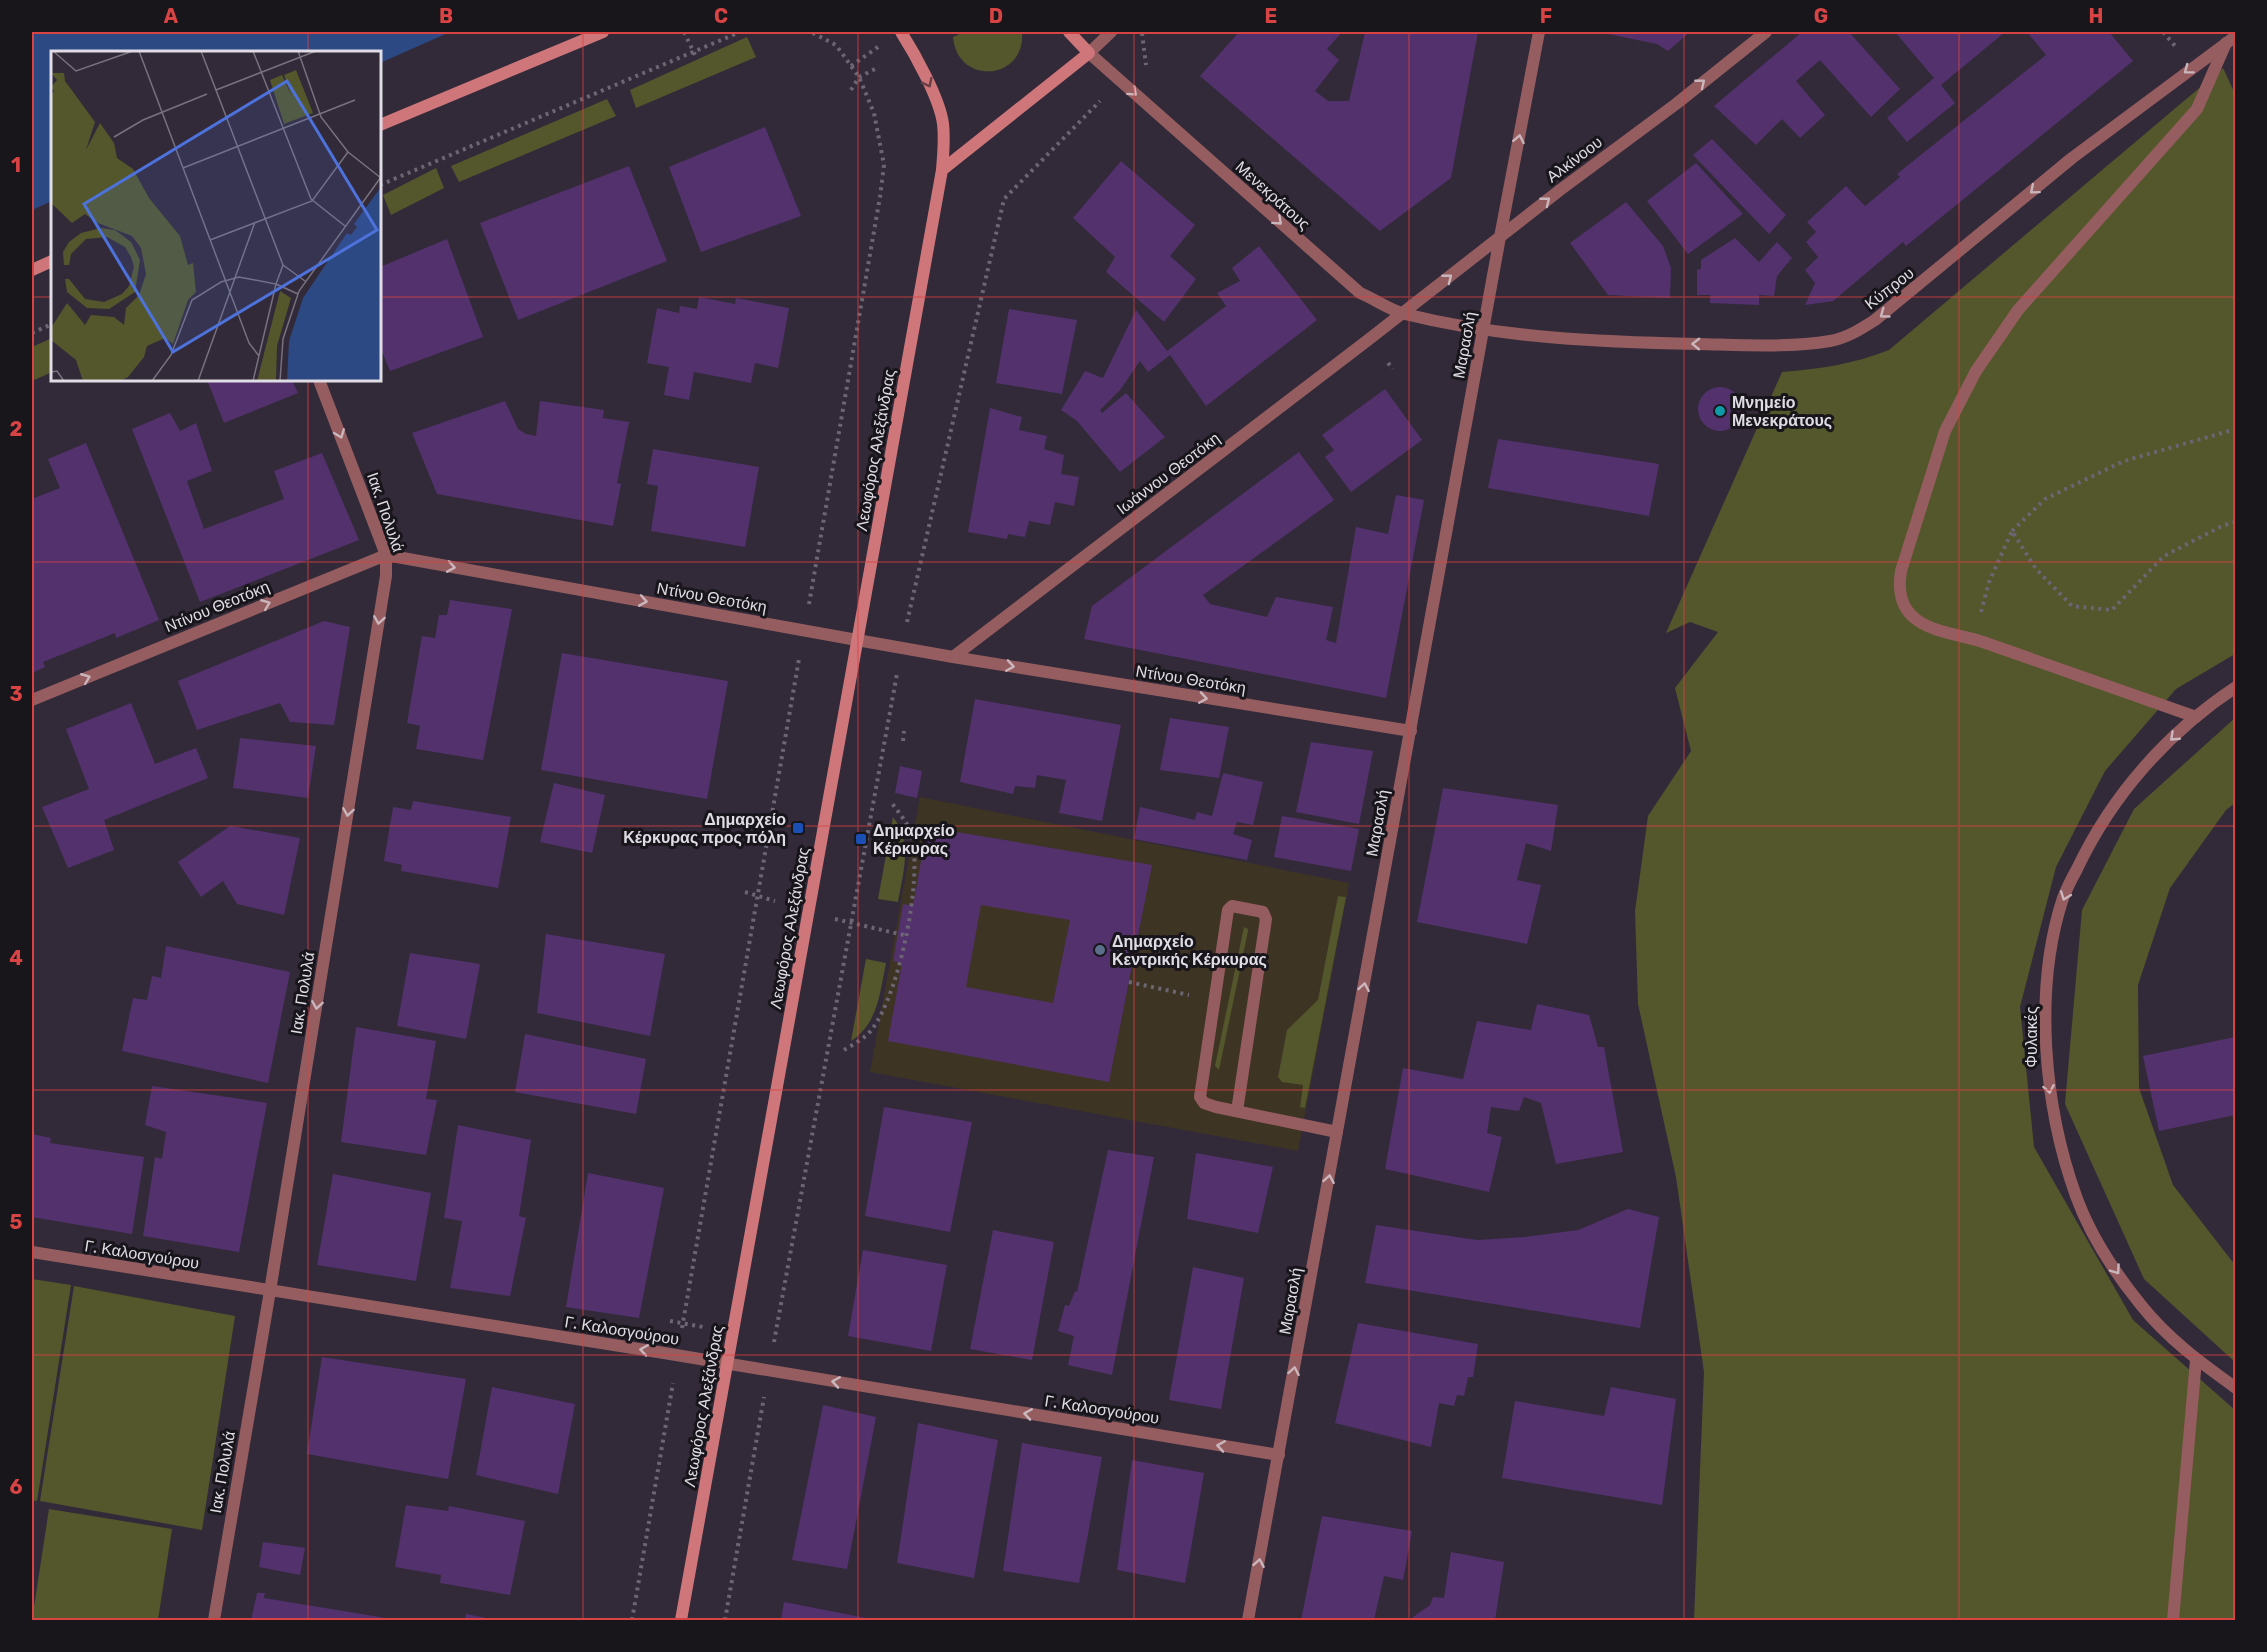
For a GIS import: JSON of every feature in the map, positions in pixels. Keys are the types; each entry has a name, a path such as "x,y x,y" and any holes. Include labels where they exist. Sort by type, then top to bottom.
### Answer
{"main road":[{"path":"381,125 603,32"},
{"name":"Λεωφόρος Αλεξάνδρας","path":"681,1620 942,170 945,141 943,121 930,86 901,32"},
{"name":"Μενεκράτους","path":"1070,32 1089,53"},
{"path":"942,170 1089,53"},
{"path":"32,270 51,261"}],"street":[{"path":"1089,53 1111,32"},
{"name":"Μαρασλή","path":"1248,1620 1539,32"},
{"name":"Αλκίνοου","path":"1402,314 1766,32"},
{"path":"2196,717 1974,639 1931,627 1918,621 1908,611 1901,599 1899,585 1901,571 1945,432 1976,372 2018,310 2197,109 2231,40"},
{"name":"Κύπρου","path":"1484,330 1531,336 1630,343 1780,346 1832,340 1859,331 1901,301 2072,158 2231,40"},
{"name":"Μενεκράτους","path":"1089,53 1359,293 1402,314 1484,330"},
{"name":"Ιωάννου Θεοτόκη","path":"952,657 1402,314"},
{"name":"Ιακ. Πολυλά","path":"214,1620 386,576 386,555 319,381"},
{"name":"Ντίνου Θεοτόκη","path":"32,700 386,555 952,657 1411,731"},
{"name":"Φυλακές","path":"2235,687 2196,717 2130,781 2107,813 2082,857 2064,896 2056,927 2046,1011 2047,1075 2058,1135 2076,1197 2105,1254 2141,1306 2185,1352 2235,1388"},
{"path":"1237,1111 1266,919 1263,912 1232,906 1228,910 1200,1097 1204,1103 1237,1111 1337,1132"},
{"name":"Γ. Καλοσγούρου","path":"32,1252 1279,1455"},
{"path":"2173,1620 2196,1360"}],"path":[{"path":"684,32 696,57"},
{"path":"381,185 740,32"},
{"path":"632,1620 884,165 874,113 859,77 836,45 811,32"},
{"path":"1142,33 1146,60 1144,73"},
{"path":"851,90 859,77 879,67"},
{"path":"725,1620 768,1371 901,648 1004,199 1105,95"},
{"path":"32,333 51,324"},
{"path":"1388,363 1393,369"},
{"path":"1974,639 1989,582 2012,531 2044,499 2124,460 2229,431 2235,432"},
{"path":"2012,531 2036,569 2072,606 2112,610 2164,556 2224,525 2235,522"},
{"path":"903,741 904,731"},
{"path":"844,1050 872,1030 883,1012 908,936 915,856 912,834 891,802"},
{"path":"745,892 775,901"},
{"path":"835,919 908,936"},
{"path":"1129,982 1213,1001"},
{"path":"670,1321 703,1327"}],"shaded area":[{"path":"920,797 1349,883 1298,1151 870,1072"}],"green space":[{"path":"964,32 1022,32 1020,48 1013,60 1003,68 990,71 978,70 966,64 957,53 953,37"},
{"path":"747,37 756,57 636,108 630,90"},
{"path":"2223,68 2236,96 2235,654 2176,689 2105,771 2056,867 2020,1007 2034,1147 2133,1320 2235,1410 2235,1620 1694,1620 1704,1372 1676,1177 1638,1004 1635,911 1648,816 1691,751 1675,688 1718,632 1690,622 1666,633 1782,372 1836,365 1889,350"},
{"path":"607,99 616,116 459,182 451,166"},
{"path":"436,168 444,188 391,215 383,195"},
{"path":"51,338 51,372 32,381 32,347"},
{"path":"2235,718 2235,803 2226,810 2170,888 2138,985 2139,1088 2173,1185 2235,1265 2235,1362 2144,1279 2065,1104 2082,910 2134,809"},
{"path":"893,817 903,837 905,848 898,902 878,899"},
{"path":"1338,896 1346,897 1305,1108 1300,1107 1303,1085 1282,1082 1278,1077 1287,1030 1318,1000"},
{"path":"1244,927 1248,931 1219,1070 1215,1066"},
{"path":"866,959 886,963 872,1016 867,1026 851,1041"},
{"path":"32,1279 71,1285 37,1501 32,1500"},
{"path":"74,1286 235,1316 202,1530 40,1501"},
{"path":"49,1509 172,1529 158,1620 32,1620"}],"water":[{"path":"32,32 450,32 381,63 381,51 51,51 51,201 32,210"}],"building":[{"path":"1239,32 1342,32 1327,49 1339,60 1315,91 1328,101 1349,101 1365,32 1478,32 1451,178 1380,231 1200,76"},
{"path":"1604,32 1690,32 1668,51 1657,44"},
{"path":"1802,32 1852,32 1850,33 1900,89 1871,117 1820,60 1796,81 1825,115 1800,138 1782,119 1756,145 1714,106"},
{"path":"1895,32 2005,32 1941,85 1955,103 1907,142 1887,118 1934,78"},
{"path":"2027,32 2109,32 2133,61 1906,246 1903,242 1833,301 1805,305 1815,283 1805,270 1818,257 1806,242 1816,232 1807,222 1846,186 1865,206 1900,177 1897,174 2046,55"},
{"path":"765,127 801,216 701,252 669,167"},
{"path":"1712,139 1786,215 1769,234 1693,155"},
{"path":"1121,161 1195,225 1170,256 1196,279 1164,322 1106,272 1115,257 1073,218"},
{"path":"1696,163 1743,214 1688,254 1647,201"},
{"path":"629,166 667,261 518,320 480,223"},
{"path":"1626,202 1663,246 1671,268 1670,298 1608,295 1570,243"},
{"path":"1735,238 1759,262 1777,242 1792,258 1777,276 1774,296 1759,295 1759,305 1710,303 1710,295 1697,295 1697,270 1701,269 1701,260"},
{"path":"447,239 483,337 390,371 381,349 381,267"},
{"path":"1259,246 1317,320 1206,406 1170,355 1148,372 1140,361 1120,390 1100,410 1102,413 1126,393 1165,437 1120,472 1077,421 1061,410 1085,371 1103,378 1136,310 1167,351 1226,306 1217,293 1240,281 1232,268"},
{"path":"699,297 735,304 736,298 789,308 778,368 755,363 751,383 694,372 689,400 664,395 669,367 647,363 657,308 679,313 680,306 697,309"},
{"path":"1009,309 1077,320 1062,394 996,383"},
{"path":"207,381 292,381 298,393 224,423"},
{"name":"Μνημείο Μενεκράτους","path":"1720,387 1735,394 1742,409 1735,424 1720,431 1705,424 1698,409 1705,394"},
{"path":"1385,389 1422,440 1351,492 1325,457 1334,450 1322,435"},
{"path":"505,401 518,429 536,436 540,401 604,410 603,418 629,422 617,483 621,484 613,526 437,494 412,433"},
{"path":"990,408 1022,417 1019,430 1047,436 1044,449 1064,455 1061,474 1079,477 1074,506 1055,502 1050,525 1029,521 1025,537 1008,534 1007,539 968,532"},
{"path":"170,413 180,431 196,423 212,471 187,481 204,529 284,499 274,471 322,453 359,540 200,602 132,429"},
{"path":"1498,439 1659,464 1649,516 1488,488"},
{"path":"86,443 159,620 116,638 115,633 43,662 45,667 32,673 32,499 60,488 48,459"},
{"path":"653,449 759,467 745,547 651,531 658,486 647,484"},
{"path":"1299,452 1334,500 1203,595 1210,604 1267,617 1276,597 1333,607 1326,640 1336,643 1356,527 1388,534 1396,495 1424,500 1386,698 1084,639 1092,606"},
{"path":"450,600 512,609 483,760 416,749 420,726 407,723 422,636 435,638 439,615 447,615"},
{"path":"324,621 350,627 334,725 290,722 280,703 197,730 178,681"},
{"path":"562,653 728,681 707,799 541,770"},
{"path":"975,699 1121,725 1102,821 1059,813 1066,780 1037,775 1035,788 1015,786 1013,794 960,782"},
{"path":"131,703 155,764 196,748 208,778 104,820 114,850 68,868 42,807 89,789 66,729"},
{"path":"1170,718 1229,727 1219,778 1160,770"},
{"path":"240,738 316,746 308,798 233,788"},
{"path":"1311,742 1373,751 1359,824 1296,812"},
{"path":"900,766 922,771 917,798 895,793"},
{"path":"1223,773 1263,782 1253,825 1237,822 1233,834 1252,840 1247,860 1134,839 1140,807 1195,820 1197,812 1212,816"},
{"path":"554,783 605,795 592,853 540,842"},
{"path":"1443,788 1558,805 1551,851 1526,843 1517,880 1541,885 1527,944 1417,922"},
{"path":"413,801 511,817 498,888 401,871 402,865 384,861 393,807 411,810"},
{"path":"1282,816 1359,829 1351,871 1274,857"},
{"path":"230,826 300,838 284,915 237,904 223,881 201,897 178,862"},
{"name":"Δημαρχείο Κεντρικής Κέρκυρας","path":"927,827 1152,865 1109,1082 888,1041 902,963 893,961 903,904 913,906","holes":["981,905 1070,920 1053,1003 966,987"]},
{"path":"546,934 665,954 650,1036 537,1013"},
{"path":"166,946 290,972 268,1083 122,1051 133,998 147,1000 152,976 161,978"},
{"path":"410,953 480,964 466,1039 397,1026"},
{"path":"1537,1004 1589,1015 1598,1047 1604,1047 1623,1152 1556,1164 1541,1103 1524,1097 1519,1111 1491,1107 1487,1133 1502,1137 1489,1192 1385,1169 1403,1068 1463,1079 1477,1021 1531,1030"},
{"path":"356,1027 436,1041 426,1099 437,1100 426,1155 341,1142"},
{"path":"525,1034 646,1059 636,1114 515,1092"},
{"path":"2235,1037 2235,1115 2159,1131 2143,1056"},
{"path":"152,1086 267,1103 239,1252 143,1236 155,1157 162,1159 166,1132 145,1125"},
{"path":"884,1107 972,1122 950,1232 865,1216"},
{"path":"458,1125 531,1140 519,1216 526,1218 510,1296 450,1288 462,1221 444,1218"},
{"path":"32,1134 51,1138 50,1143 144,1157 132,1234 32,1217"},
{"path":"1108,1150 1154,1157 1112,1375 1068,1365 1074,1336 1058,1331 1065,1305 1069,1306 1075,1291 1077,1292"},
{"path":"1196,1153 1273,1167 1258,1233 1187,1219"},
{"path":"588,1173 664,1188 639,1318 566,1307"},
{"path":"333,1174 431,1193 416,1281 317,1265"},
{"path":"1628,1209 1659,1217 1640,1328 1365,1283 1376,1225 1477,1240 1525,1237 1578,1230"},
{"path":"993,1230 1054,1242 1032,1360 970,1349"},
{"path":"863,1250 947,1265 931,1351 848,1336"},
{"path":"1193,1267 1244,1278 1221,1409 1169,1400"},
{"path":"1358,1323 1478,1344 1473,1377 1468,1377 1464,1396 1457,1395 1454,1406 1439,1403 1431,1447 1335,1423"},
{"path":"322,1357 466,1379 448,1479 307,1454"},
{"path":"492,1387 575,1404 558,1494 476,1475"},
{"path":"1611,1387 1676,1399 1662,1505 1502,1478 1515,1401 1604,1416"},
{"path":"823,1405 876,1417 847,1569 792,1560"},
{"path":"918,1423 998,1440 974,1578 897,1563"},
{"path":"1022,1443 1102,1457 1079,1583 1003,1571"},
{"path":"1132,1460 1204,1473 1185,1583 1117,1570"},
{"path":"406,1505 448,1511 449,1506 525,1521 510,1595 440,1583 441,1575 395,1567"},
{"path":"1322,1516 1412,1531 1403,1580 1384,1576 1374,1620 1301,1620"},
{"path":"263,1542 305,1548 300,1575 259,1567"},
{"path":"1451,1552 1504,1562 1495,1620 1413,1620 1413,1617 1430,1605 1433,1597 1444,1598"},
{"path":"257,1593 265,1593 264,1598 386,1618 385,1620 251,1620"},
{"path":"784,1602 871,1619 871,1620 781,1620"},
{"path":"466,1614 492,1619 492,1620 465,1620"}],"place":[{"name":"Μνημείο Μενεκράτους","path":"1720,411"},
{"name":"Δημαρχείο Κέρκυρας προς πόλη","path":"798,828"},
{"name":"Δημαρχείο Κέρκυρας","path":"861,839"},
{"name":"Δημαρχείο Κεντρικής Κέρκυρας","path":"1100,950"}]}
